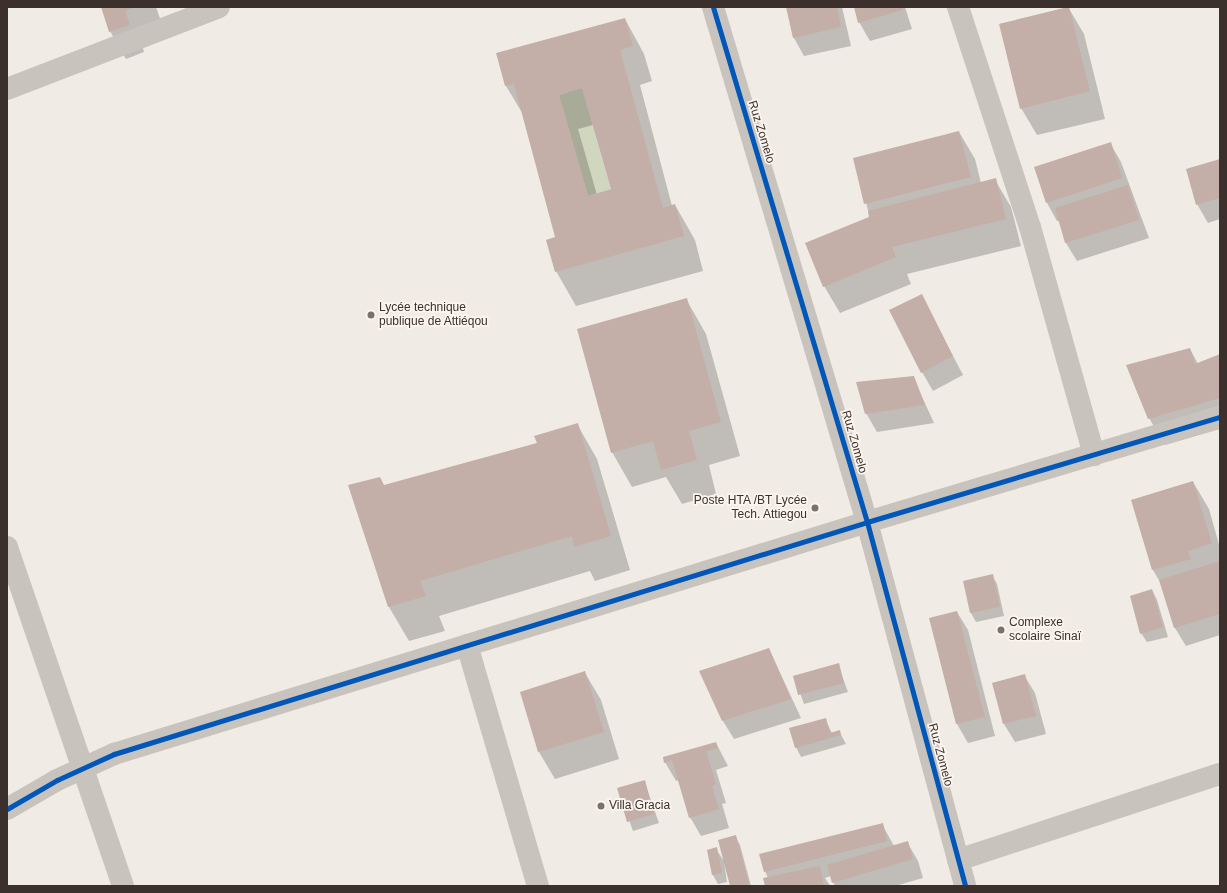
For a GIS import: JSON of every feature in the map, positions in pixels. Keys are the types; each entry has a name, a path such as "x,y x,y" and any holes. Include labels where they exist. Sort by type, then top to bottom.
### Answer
{"street":[{"path":"7,89 218,7"},
{"name":"Ruz Zomelo","path":"713,7 867,522 965,886"},
{"path":"958,7 1030,227 1094,455"},
{"path":"7,809 82,769 114,754 867,522 1220,417"},
{"path":"7,547 123,886"},
{"path":"467,644 538,886"},
{"path":"958,860 1220,774"}],"green space":[{"path":"582,88 611,189 588,196 559,95"}],"building":[{"path":"101,7 135,7 125,11 130,25 109,32"},
{"path":"786,7 837,7 841,27 793,38"},
{"path":"854,7 901,7 902,10 858,23"},
{"path":"1069,7 1090,91 1020,109 999,24"},
{"path":"625,18 633,46 620,50 663,208 675,204 684,236 555,272 546,240 555,237 514,84 505,86 496,53","holes":["582,88 611,189 588,196 559,95"]},
{"path":"959,131 971,177 864,204 853,158"},
{"path":"1111,142 1122,178 1046,203 1034,167"},
{"path":"1220,159 1220,198 1196,205 1186,169"},
{"path":"996,178 1006,219 892,247 896,257 823,287 805,243 869,217 868,211"},
{"path":"1128,185 1139,220 1065,243 1055,208"},
{"path":"922,294 953,356 921,373 889,310"},
{"path":"687,298 721,422 689,431 697,460 661,470 653,441 611,453 577,329"},
{"path":"1190,348 1195,364 1220,354 1220,398 1148,419 1126,365"},
{"path":"914,376 925,405 865,414 856,382"},
{"path":"578,423 611,536 574,547 572,536 420,581 426,596 388,607 348,485 380,477 384,485 537,443 534,436"},
{"path":"1193,481 1212,543 1188,551 1191,559 1152,570 1131,500"},
{"path":"1220,561 1220,614 1174,628 1159,580"},
{"path":"993,574 1000,607 970,613 963,581"},
{"path":"1152,589 1163,627 1140,634 1130,596"},
{"path":"957,611 985,717 956,724 929,618"},
{"path":"769,648 791,699 722,721 699,671"},
{"path":"839,663 844,683 798,695 793,676"},
{"path":"585,671 604,732 538,752 520,692"},
{"path":"1025,674 1036,716 1003,724 992,683"},
{"path":"826,718 830,733 840,730 841,735 795,748 789,728"},
{"path":"716,742 718,748 706,751 716,784 712,786 719,809 689,818 672,760 664,763 663,757"},
{"path":"645,780 654,814 627,822 617,788"},
{"path":"883,823 887,841 764,872 759,854"},
{"path":"736,835 749,884 743,886 730,886 718,840"},
{"path":"908,841 913,859 832,883 827,865"},
{"path":"717,847 722,873 712,875 707,850"},
{"path":"820,866 824,886 765,886 763,878"}],"cycle path":[{"path":"713,7 867,522 965,886"},
{"path":"7,809 57,780 114,754 867,522 1220,417"}],"place":[{"name":"Lycée technique publique de Attiéqou","path":"371,315"},
{"name":"Poste HTA /BT Lycée Tech. Attiegou","path":"815,508"},
{"name":"Complexe scolaire Sinaï","path":"1001,630"},
{"name":"Villa Gracia","path":"601,806"}]}
